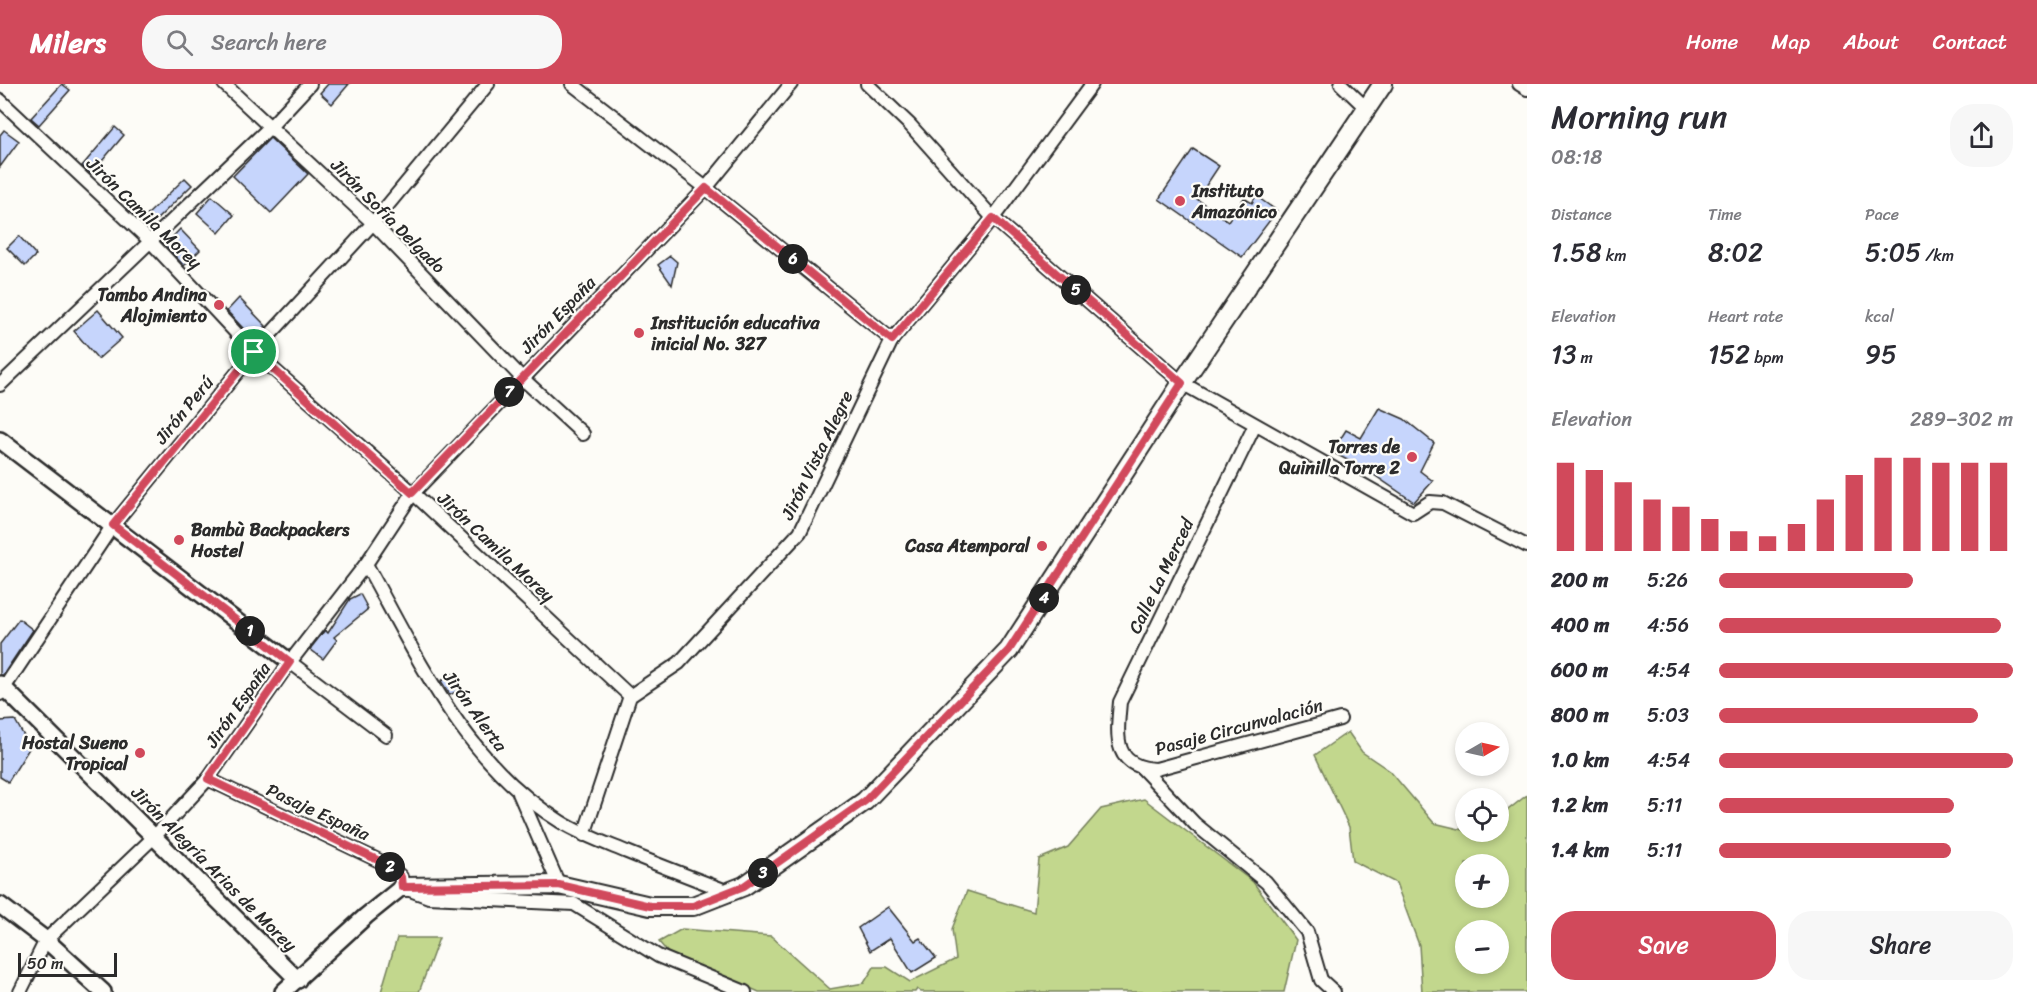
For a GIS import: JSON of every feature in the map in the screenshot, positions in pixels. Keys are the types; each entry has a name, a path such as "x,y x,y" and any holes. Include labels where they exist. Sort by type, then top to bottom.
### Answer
{"main road":[{"path":"402,887 559,885 650,906 693,906 744,886 865,801 1009,650 1182,383 1365,107 1383,84"}],"street":[{"name":"Jirón Sofía Delgado","path":"224,84 373,223 522,378 582,434"},
{"path":"0,385 270,127 310,84"},
{"name":"Jirón Perú","path":"2,689 113,525 254,352 373,223 488,84"},
{"path":"572,84 706,188 892,340"},
{"name":"Jirón España","path":"20,992 46,940 154,837 208,779 290,662 366,564 412,493 706,188 791,84"},
{"path":"867,84 910,125 993,218 1182,383 1413,513 1430,502 1438,501 1527,546"},
{"name":"Jirón Vista Alegre","path":"630,696 679,663 800,532 892,340 993,218 1092,84"},
{"path":"1341,84 1365,107"},
{"path":"1520,84 1527,89"},
{"name":"Jirón Camila Morey","path":"0,100 150,241 254,352 412,493 630,696"},
{"name":"Calle La Merced","path":"1119,748 1120,702 1255,424"},
{"path":"0,440 386,735"},
{"name":"Jirón Alerta","path":"366,564 442,702 481,754 519,792 561,822 584,835 730,893"},
{"name":"Jirón Alegría Arias de Morey","path":"2,689 298,980"},
{"path":"584,835 630,696"},
{"name":"Pasaje Circunvalación","path":"1119,748 1130,763 1142,768 1156,769 1340,719"},
{"path":"1142,768 1195,824 1266,882 1307,932 1321,980 1334,992"},
{"name":"Pasaje España","path":"208,779 388,865 401,877 402,887"},
{"path":"519,792 559,885"},
{"path":"284,992 366,916 402,887 429,897 554,901 574,904 658,956 738,990"},
{"path":"0,905 46,940 102,992"}],"green space":[{"path":"1348,732 1362,752 1390,771 1434,823 1455,828 1455,842 1509,842 1509,809 1527,795 1527,992 1422,992 1419,945 1396,883 1353,861 1349,827 1315,755"},
{"path":"1144,799 1253,882 1296,940 1284,992 921,992 917,989 915,992 759,992 721,975 675,961 659,942 682,929 771,936 830,989 864,983 874,967 887,967 910,982 956,959 952,929 967,891 1034,912 1039,859 1068,847 1101,809"},
{"path":"397,938 439,938 419,992 381,992"}],"building":[{"path":"62,84 70,90 39,125 31,118"},
{"path":"328,84 349,84 332,104 320,93"},
{"path":"115,127 124,135 91,174 82,166"},
{"path":"4,130 19,141 0,167 0,135"},
{"path":"270,138 308,174 271,213 233,176"},
{"name":"Instituto Amazónico","path":"1193,149 1219,166 1197,199 1228,221 1244,198 1252,203 1256,196 1277,211 1242,257 1159,199"},
{"path":"185,178 192,185 153,223 147,215"},
{"path":"212,196 234,215 219,233 197,213"},
{"path":"180,229 200,250 184,266 165,245"},
{"path":"19,236 36,255 25,266 7,248"},
{"path":"670,256 677,262 672,285 658,265"},
{"path":"239,298 266,326 254,340 227,311"},
{"path":"98,310 122,338 98,359 74,331"},
{"path":"1379,408 1404,419 1434,443 1420,471 1433,481 1414,502 1368,471 1332,452 1346,430 1361,438"},
{"path":"360,594 368,609 334,637 337,640 323,659 310,649 325,630 328,633 350,599"},
{"path":"19,619 33,630 3,675 0,675 0,644"},
{"path":"453,674 461,689 450,695 441,681"},
{"path":"15,720 30,747 8,782 0,777 0,721"},
{"path":"888,907 915,941 920,938 936,958 912,973 890,938 870,951 858,928"}],"place":[{"name":"Instituto Amazónico","path":"1180,201"},
{"name":"Tambo Andina Alojmiento","path":"219,305"},
{"name":"Institución educativa inicial No. 327","path":"639,333"},
{"name":"Torres de Quinilla Torre 2","path":"1412,457"},
{"name":"Bambù Backpackers Hostel","path":"179,540"},
{"name":"Casa Atemporal","path":"1042,546"},
{"name":"Hostal Sueno Tropical","path":"140,753"}],"route":[{"path":"706,188 892,340 993,218 1182,383 1009,650 865,801 744,886 730,893 693,906 650,906 559,885 402,887 401,877 388,865 208,779 290,662 113,525 254,352 412,493 706,188"}]}
